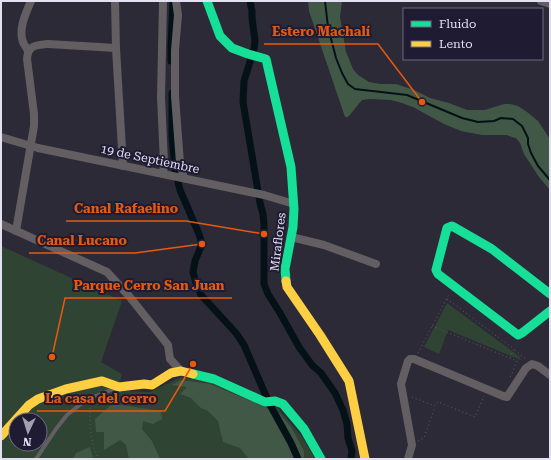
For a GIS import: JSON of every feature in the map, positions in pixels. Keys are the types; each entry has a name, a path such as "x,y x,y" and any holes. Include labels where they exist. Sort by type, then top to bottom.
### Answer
{"street":[{"path":"16,231 34,126 28,51 23,43 22,36 24,20 31,1"},
{"path":"115,1 116,48 123,166"},
{"path":"163,1 161,97 164,163 163,174"},
{"path":"176,1 178,15 175,50 175,96 180,163 183,178"},
{"name":"Miraflores","path":"207,1 220,36 232,48 252,56 266,59 291,167 294,204 293,227 285,269 287,287 349,381 365,459"},
{"path":"541,1 550,4"},
{"path":"28,51 38,45 48,44 116,48"},
{"name":"19 de Septiembre","path":"1,138 30,146 264,195 294,204"},
{"path":"1,224 107,272 129,296 168,345 170,359 180,371"},
{"path":"550,294 492,249 452,226 447,228 436,270 438,274 518,335 550,311"},
{"path":"291,237 324,245 376,264"},
{"path":"408,459 412,445 401,384 402,377 410,359 414,359 507,397 526,368 532,364 538,366 550,375"},
{"path":"1,436 29,405 38,399 102,380 119,387 144,384 152,385 171,373 180,371 214,379 265,402 283,404 304,429 321,459"}],"lane":[{"path":"36,459 66,415 89,399 119,387"}],"path":[{"path":"414,359 453,286"},
{"path":"447,299 525,358"},
{"path":"432,326 517,361 508,382"},
{"path":"510,358 514,350"},
{"path":"412,445 424,438 435,406 438,402 475,417 487,390"},
{"path":"402,393 435,406"},
{"path":"89,399 90,427 94,446 99,459"}],"green space":[{"path":"308,1 342,1 340,17 346,52 353,69 358,75 369,82 396,84 414,90 430,98 467,110 485,110 504,104 510,104 518,106 527,112 538,121 550,139 550,190 539,177 524,154 520,143 516,138 507,135 482,135 461,131 444,124 413,107 391,100 362,100 348,117 345,117 309,11"},
{"path":"1,246 122,301 101,362 122,374 119,387 128,391 150,392 181,377 210,382 261,404 277,407 303,438 315,459 1,459"},
{"path":"447,303 519,356 521,360 448,330 439,354 424,347"},
{"path":"181,380 210,384 279,413 291,427 304,451 304,459 249,459 240,448 223,442 218,421 208,411 201,408 191,398 180,394 187,387 172,385"},
{"path":"111,405 122,405 161,411 162,419 153,424 143,421 142,429 152,441 160,459 129,459 126,445 120,440 104,450 104,432 96,432 95,419"},
{"path":"90,447 93,459 73,459 76,453"}],"waterway":[{"path":"171,61 173,1"},
{"path":"250,1 255,41 244,81 243,102 263,214 264,284 268,294 299,347 312,365 321,373 335,393 343,410 347,424 348,438 352,451 351,459"},
{"path":"325,1 328,27 336,58 348,84 355,89 407,95 462,118 478,122 494,121 501,118 513,119 522,126 528,138 531,153 538,166 550,180"},
{"path":"172,93 172,136 175,170 180,190 202,244 195,261 193,272 196,283 201,295 236,333 244,345 269,403 298,459"}],"traffic: fast":[{"path":"207,1 220,36 232,48 266,59 291,167 294,209 293,227 285,269 286,281"},
{"path":"550,294 492,249 452,226 447,228 436,270 438,274 518,335 550,311"},
{"path":"193,374 214,379 265,402 275,401 283,404 304,429 321,459"}],"traffic: slow":[{"path":"286,281 287,287 349,381 365,459"},
{"path":"1,436 29,405 38,399 66,389 102,381 119,387 144,384 152,385 171,373 181,371 193,374"}],"place":[{"name":"Estero Machalí","path":"422,102"},
{"name":"Canal Rafaelino","path":"264,234"},
{"name":"Canal Lucano","path":"202,244"},
{"name":"Parque Cerro San Juan","path":"52,357"},
{"name":"La casa del cerro","path":"193,364"}]}
